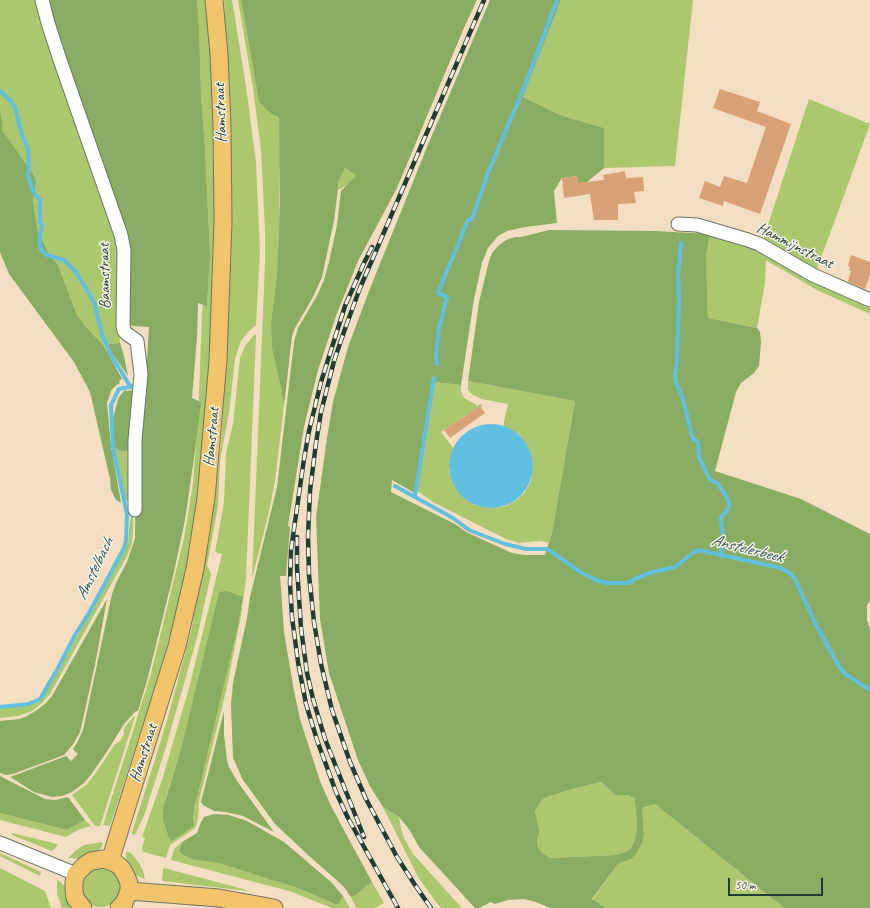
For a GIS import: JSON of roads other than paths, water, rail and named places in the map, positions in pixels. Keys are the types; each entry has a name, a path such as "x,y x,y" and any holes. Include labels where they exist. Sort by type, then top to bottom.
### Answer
{"main road":[{"name":"Hamstraat","path":"110,861 177,646 195,569 206,498 218,361 223,222 222,126 219,54 214,0"},
{"path":"84,908 76,898 74,890 76,874 85,864 91,861 104,859 117,864 122,869 129,883 129,891 124,903 119,908"},
{"path":"129,891 219,898 274,908"}],"street":[{"name":"Baamstraat","path":"42,0 58,53 121,235 124,250 123,326 124,331 136,341 141,374 135,440 135,510"},
{"name":"Hammijnstraat","path":"678,224 697,225 759,244 813,275 870,300"},
{"path":"0,843 76,874"}],"water":[{"path":"491,424 507,427 521,436 530,450 533,466 530,482 521,496 507,505 491,508 475,505 461,496 452,482 449,466 452,450 461,436 475,427"}],"waterway":[{"path":"437,364 436,356 439,328 447,297 438,293 468,220 472,219 488,173 526,83 557,0"},
{"path":"0,91 15,107 22,135 28,149 28,176 34,193 40,200 40,223 42,225 39,241 41,250 47,255 64,260 76,272 94,302 102,334 111,355 130,386"},
{"path":"681,243 678,274 679,301 677,361 675,374 676,383 683,399 692,436 698,444 699,457 710,480 717,483 725,494 729,503 728,509 721,518 723,538 721,556"},
{"path":"415,496 434,378"},
{"name":"Amstelbach","path":"0,707 29,704 40,699 124,548 126,540 127,515 113,447 111,405 119,389 135,386"},
{"name":"Anstelerbeek","path":"395,486 453,518 469,530 505,544 526,549 547,549 582,573 596,580 607,583 629,583 649,573 675,567 698,550 781,568 791,574 795,579 815,623 837,663 845,674 870,690"}],"railway":[{"path":"431,908 397,857 366,799 350,762 332,710 321,664 314,622 309,575 308,536 310,491 321,412 334,361 346,326 360,288 484,0"},
{"path":"372,247 345,306 321,382 309,431 291,550 290,583 292,617 298,662 306,704 317,740 336,792 348,818 398,908"},
{"path":"297,537 297,567 301,628 307,673 325,739 364,837"}]}
